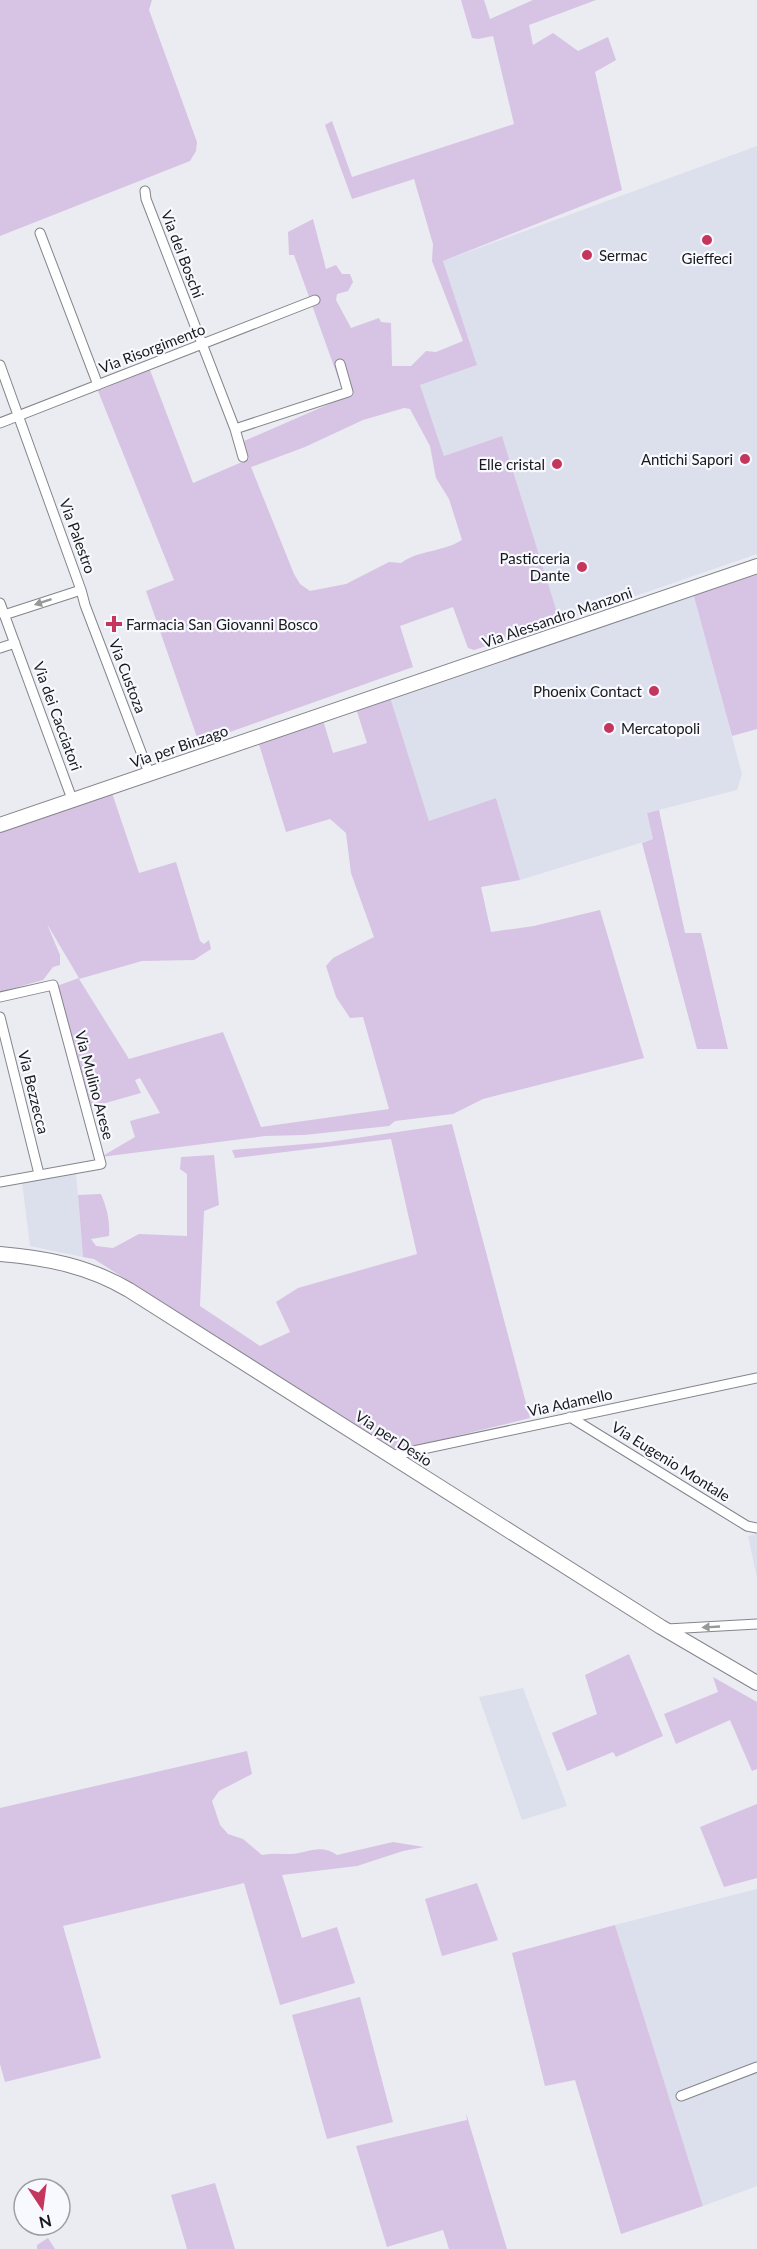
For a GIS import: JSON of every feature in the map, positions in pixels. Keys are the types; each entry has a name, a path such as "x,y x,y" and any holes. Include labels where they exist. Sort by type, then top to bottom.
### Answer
{"street":[{"name":"Via dei Boschi","path":"145,191 201,345 235,429 243,457"},
{"path":"40,233 98,385"},
{"name":"Via Risorgimento","path":"0,423 315,300"},
{"path":"235,429 348,392 340,364"},
{"name":"Via Palestro","path":"0,365 81,590 4,615"},
{"name":"Via Alessandro Manzoni","path":"368,698 757,566"},
{"name":"Via Custoza","path":"81,590 149,773"},
{"name":"Via dei Cacciatori","path":"0,603 72,799"},
{"path":"0,648 15,643"},
{"name":"Via per Binzago","path":"0,825 368,698"},
{"name":"Via Mulino Arese","path":"0,998 53,985 101,1164 0,1182"},
{"name":"Via Bezzecca","path":"0,1017 39,1174"},
{"name":"Via per Desio","path":"0,1254 70,1264 112,1280 665,1629 757,1683"},
{"name":"Via Adamello","path":"390,1456 757,1378"},
{"name":"Via Eugenio Montale","path":"570,1417 747,1526 757,1528"},
{"path":"665,1629 757,1624"},
{"path":"681,2096 757,2067"}],"shaded area":[{"path":"0,0 152,0 149,10 197,142 196,151 190,161 0,236"},
{"path":"461,0 484,0 490,19 533,0 596,0 529,25 533,45 553,33 578,51 608,37 616,60 595,72 622,190 443,261 477,365 420,385 444,456 502,436 560,622 474,650 468,648 453,607 400,626 413,667 199,743 146,591 174,580 98,391 150,370 193,483 249,459 244,441 345,397 294,255 289,255 288,232 313,219 326,269 336,265 342,274 350,274 353,282 348,291 337,294 336,300 351,328 379,318 381,322 391,323 392,366 411,366 426,351 436,352 463,341 432,261 433,244 414,179 352,199 325,125 332,121 352,177 514,124 493,36 472,38","holes":["404,408 410,409 430,446 436,478 449,499 462,540 401,563 389,562 346,584 310,591 300,584 294,574 251,467 305,447 363,420"]},
{"path":"757,146 757,554 560,622 502,436 444,456 420,385 477,365 443,261"},
{"path":"757,572 757,729 732,736 693,593"},
{"path":"693,593 742,774 737,790 647,813 653,839 520,880 496,798 429,821 389,694"},
{"path":"389,694 429,821 496,798 520,880 481,887 491,932 534,926 600,910 644,1058 483,1099 453,1114 395,1121 389,1126 304,1135 265,1136 101,1157 135,1137 130,1121 160,1113 140,1078 135,1080 141,1093 88,1108 54,987 79,978 47,924 60,955 60,965 53,967 43,980 0,992 0,830 112,793 139,873 176,862 200,941 204,944 209,940 211,949 194,960 142,961 79,979 129,1059 223,1032 261,1127 389,1109 363,1017 350,1018 336,997 326,966 333,958 374,937 351,873 346,833 330,819 286,832 258,741 322,717 333,753 367,743 355,705"},
{"path":"659,810 685,933 701,933 728,1049 697,1049 642,843 653,839 647,813"},
{"path":"452,1124 530,1418 395,1451 94,1259 83,1257 78,1195 101,1194 103,1199 109,1236 91,1239 96,1246 113,1248 139,1234 187,1236 187,1174 180,1169 181,1157 214,1155 219,1205 204,1211 200,1306 260,1346 290,1332 276,1302 298,1288 417,1254 391,1139 235,1158 232,1150 329,1142"},
{"path":"76,1173 83,1257 30,1246 22,1182"},
{"path":"757,1534 757,1578 748,1536"},
{"path":"629,1654 663,1736 616,1757 613,1752 567,1771 552,1733 597,1714 585,1675"},
{"path":"713,1677 757,1702 757,1769 752,1771 730,1720 676,1744 664,1714 718,1692"},
{"path":"523,1688 567,1806 522,1820 479,1697"},
{"path":"247,1751 252,1774 219,1791 212,1801 220,1825 228,1834 243,1839 262,1855 291,1854 319,1849 331,1851 337,1855 393,1842 424,1847 403,1851 357,1866 282,1875 302,1938 337,1927 355,1983 280,2005 244,1883 63,1926 101,2058 5,2082 0,2064 0,1808"},
{"path":"757,1804 757,1878 724,1887 700,1827"},
{"path":"477,1883 498,1940 442,1956 425,1899"},
{"path":"757,1889 757,2186 703,2206 615,1925"},
{"path":"615,1925 703,2206 621,2234 575,2080 545,2086 512,1953"},
{"path":"360,1997 393,2122 327,2139 292,2015"},
{"path":"466,2113 507,2249 449,2249 443,2230 387,2247 356,2146 467,2120"},
{"path":"215,2183 235,2249 187,2249 171,2195"},
{"path":"48,2238 55,2249 37,2249 37,2245"}],"place":[{"name":"Gieffeci","path":"707,240"},
{"name":"Sermac","path":"587,255"},
{"name":"Antichi Sapori","path":"745,459"},
{"name":"Elle cristal","path":"557,464"},
{"name":"Pasticceria Dante","path":"582,567"},
{"name":"Farmacia San Giovanni Bosco","path":"114,624"},
{"name":"Phoenix Contact","path":"654,691"},
{"name":"Mercatopoli","path":"609,728"}]}
